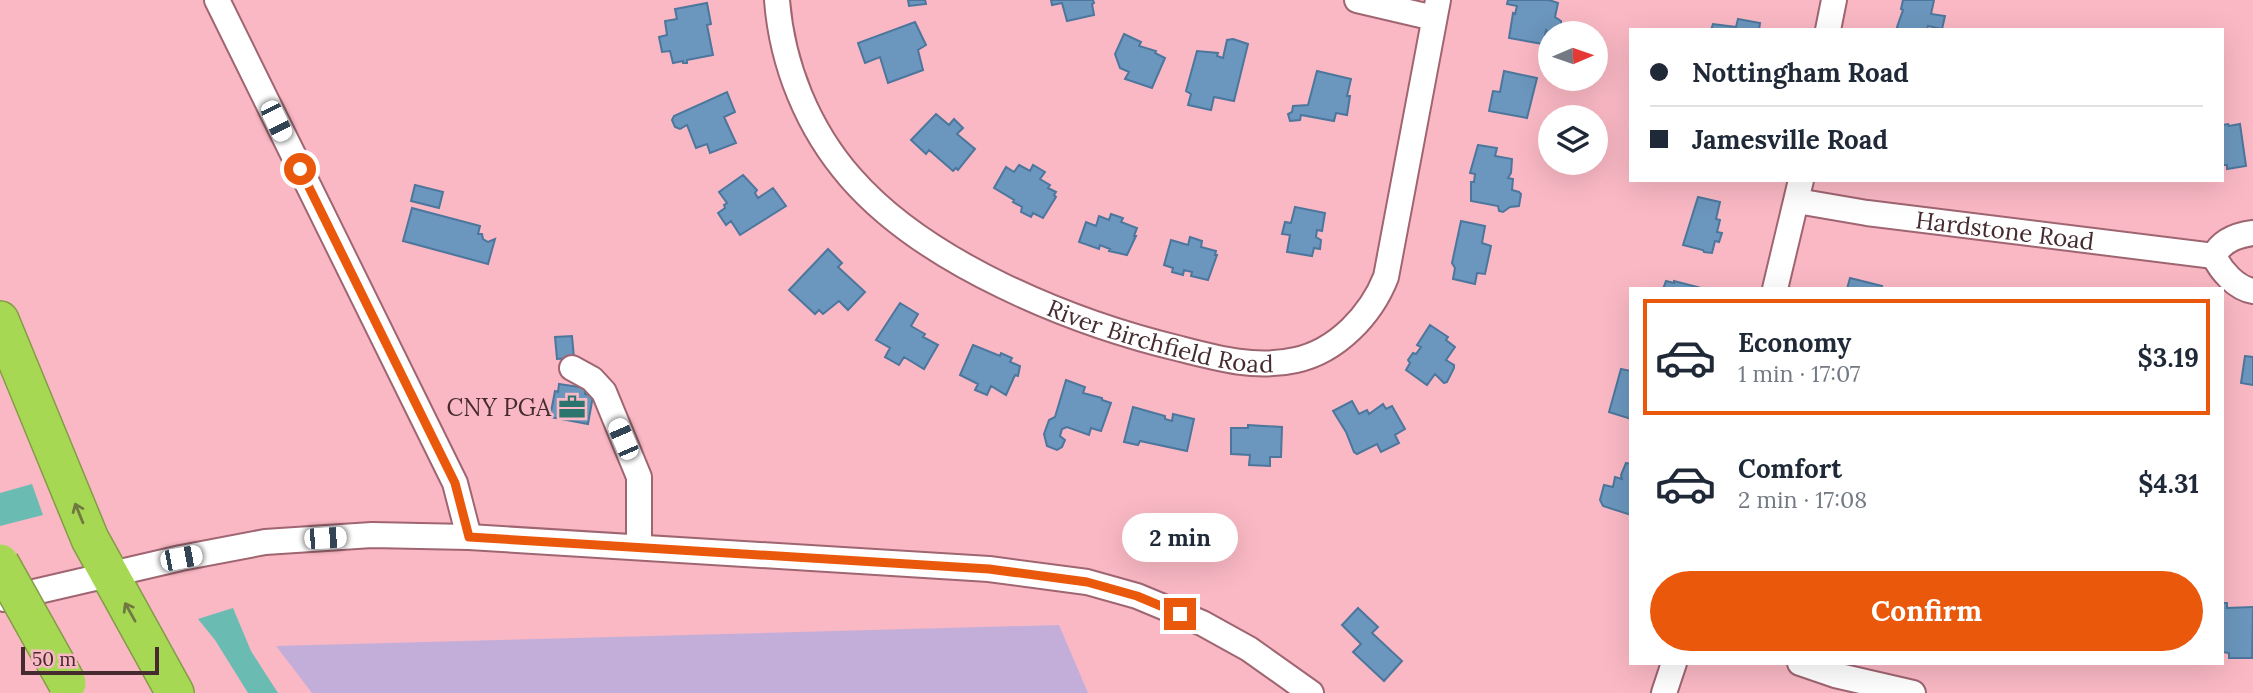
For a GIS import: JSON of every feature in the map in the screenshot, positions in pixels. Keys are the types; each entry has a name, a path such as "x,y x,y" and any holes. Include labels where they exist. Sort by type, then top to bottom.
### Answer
{"highway":[{"path":"0,320 90,539 175,693"},
{"path":"0,563 71,688"}],"street":[{"path":"217,0 455,483 469,537"},
{"name":"River Birchfield Road","path":"777,0 780,33 788,66 818,135 850,177 876,203 915,234 1006,287 1058,310 1150,342 1229,361 1263,364 1297,360 1326,348 1351,330 1378,297 1386,276 1436,9"},
{"path":"1357,0 1436,9"},
{"path":"1828,28 1834,0"},
{"path":"1775,287 1799,191"},
{"name":"Hardstone Road","path":"1799,191 1867,213 2214,256"},
{"path":"2253,233 2236,236 2217,250 2214,256 2234,281 2253,291"},
{"path":"572,369 592,379 604,392 639,477 639,547"},
{"path":"0,600 265,542 372,535 469,537 989,569 1087,582 1137,596 1202,623 1249,649 1311,693"},
{"path":"1664,693 1673,665"},
{"path":"1806,665 1835,675 1913,693"}],"shaded area":[{"path":"1059,625 1088,693 312,693 276,646"}],"water":[{"path":"32,484 43,515 0,526 0,493"},
{"path":"233,608 251,651 278,693 248,693 215,640 198,619"}],"building":[{"path":"908,0 925,0 926,4 909,6"},
{"path":"1051,0 1093,0 1094,15 1067,21 1062,3 1052,5"},
{"path":"1508,0 1549,0 1558,3 1555,17 1561,21 1538,21 1538,43 1509,38 1513,13 1515,14 1517,6 1507,4"},
{"path":"1903,0 1934,0 1931,14 1945,16 1942,28 1898,28 1903,10"},
{"path":"707,3 711,24 707,25 713,55 687,60 687,63 673,63 670,51 662,52 659,37 667,35 665,21 677,19 675,9"},
{"path":"1738,19 1760,23 1759,28 1712,28 1713,24 1736,27"},
{"path":"915,22 926,45 918,50 923,70 888,83 880,57 865,63 858,43"},
{"path":"1124,34 1141,42 1139,46 1156,51 1155,53 1165,58 1152,88 1125,79 1129,72 1120,68 1115,54"},
{"path":"1233,39 1248,44 1234,101 1214,97 1211,110 1188,105 1191,94 1186,91 1197,51 1218,53 1217,56 1223,58 1227,40"},
{"path":"1317,71 1351,79 1347,115 1336,113 1334,121 1301,115 1300,120 1290,121 1288,114 1292,112 1293,106 1308,105"},
{"path":"1504,71 1537,78 1527,118 1489,111 1493,91 1500,92"},
{"path":"727,92 735,112 724,117 736,143 710,153 707,144 696,148 687,125 680,129 675,127 672,120 674,116"},
{"path":"936,114 949,125 954,119 963,128 957,134 975,149 958,170 956,168 953,171 929,150 926,154 911,140"},
{"path":"2240,124 2246,166 2227,169 2227,165 2224,165 2224,125"},
{"path":"1478,145 1497,148 1495,156 1512,159 1508,178 1513,179 1512,190 1521,194 1519,206 1510,207 1503,212 1499,211 1498,206 1471,201 1471,182 1474,182 1475,174 1470,173"},
{"path":"1019,165 1030,171 1033,165 1045,172 1040,179 1056,192 1056,197 1043,218 1033,213 1031,217 1021,212 1022,207 994,188 1006,167 1014,172"},
{"path":"743,175 757,190 755,193 758,198 773,188 786,206 740,235 731,221 726,225 718,213 727,203 719,192"},
{"path":"415,185 443,192 439,208 411,201"},
{"path":"1698,197 1720,202 1716,219 1720,220 1717,232 1722,233 1719,242 1715,241 1712,253 1683,245"},
{"path":"1295,207 1325,213 1322,231 1317,230 1316,237 1321,240 1320,249 1314,248 1312,256 1287,252 1290,235 1282,234 1285,222 1291,223"},
{"path":"412,208 480,226 478,234 482,234 483,239 488,242 495,239 488,264 403,241"},
{"path":"1111,214 1123,218 1121,222 1137,228 1127,255 1109,251 1110,249 1100,245 1099,249 1079,242 1086,222 1096,226 1099,216 1109,220"},
{"path":"1461,221 1485,226 1482,243 1491,246 1485,274 1477,273 1475,284 1453,279 1455,268 1452,263"},
{"path":"1190,237 1202,241 1201,247 1216,251 1208,280 1191,276 1192,272 1184,270 1183,275 1172,272 1173,268 1164,265 1171,240 1188,245"},
{"path":"828,249 842,263 838,267 865,292 848,310 839,301 823,314 819,310 815,314 789,290"},
{"path":"1850,278 1882,286 1882,287 1848,287"},
{"path":"1666,281 1674,281 1697,287 1664,287"},
{"path":"900,303 918,314 911,326 938,345 924,369 904,357 899,365 885,357 890,348 876,340"},
{"path":"1430,325 1448,337 1446,340 1455,347 1446,360 1454,365 1454,368 1447,382 1444,383 1435,374 1427,385 1406,370 1410,363 1408,360 1421,347 1417,345"},
{"path":"572,336 574,358 557,359 555,337"},
{"path":"973,345 1000,356 1001,353 1012,358 1010,362 1020,366 1018,376 1015,375 1006,395 991,386 987,395 975,390 978,384 960,375"},
{"path":"2245,356 2253,357 2253,385 2241,383"},
{"path":"1621,369 1629,371 1629,418 1609,412"},
{"path":"1066,380 1085,387 1083,393 1111,403 1101,431 1091,428 1089,435 1067,427 1062,429 1060,436 1065,440 1057,450 1047,446 1044,434 1049,420 1055,417"},
{"name":"CNY PGA","path":"559,384 586,388 585,394 593,396 588,424 550,417"},
{"path":"1352,401 1359,414 1367,410 1369,414 1383,404 1386,409 1392,406 1405,429 1395,435 1399,443 1381,452 1377,444 1357,454 1354,452 1333,411"},
{"path":"1133,407 1165,416 1165,419 1172,421 1173,414 1194,419 1187,451 1140,441 1138,445 1124,442"},
{"path":"1248,425 1282,427 1281,457 1270,457 1270,466 1249,465 1250,455 1231,454 1231,428 1248,428"},
{"path":"1626,463 1629,464 1629,514 1603,506 1600,500 1604,485 1613,487 1615,477 1622,479"},
{"path":"2224,603 2227,603 2227,608 2253,607 2252,658 2229,658 2229,653 2224,652"},
{"path":"1358,608 1378,627 1372,633 1402,661 1384,681 1353,652 1361,644 1342,625"}],"place":[{"name":"CNY PGA","path":"572,407"}],"route":[{"path":"300,169 455,483 469,537 989,569 1087,582 1137,596 1180,614"}]}
